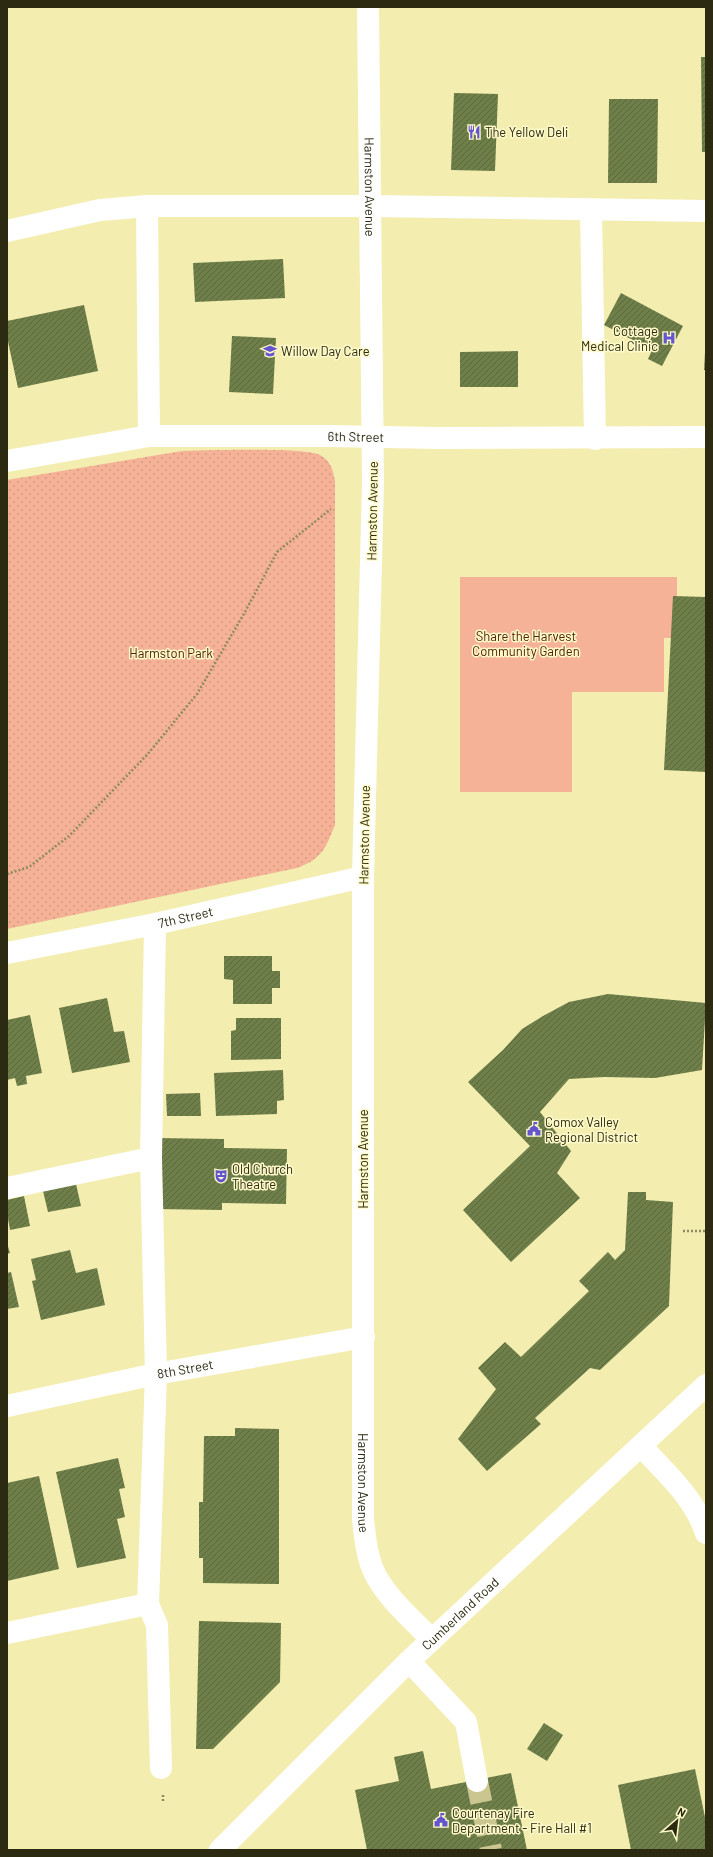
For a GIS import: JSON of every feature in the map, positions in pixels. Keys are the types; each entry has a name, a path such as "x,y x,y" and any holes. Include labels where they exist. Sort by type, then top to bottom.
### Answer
{"street":[{"name":"Harmston Avenue","path":"368,7 373,437 363,877 363,1519 366,1544 376,1576 396,1603 432,1640"},
{"path":"147,206 149,436"},
{"path":"7,231 100,210 147,206 371,206 706,211"},
{"path":"591,210 595,438"},
{"name":"6th Street","path":"7,461 149,436 438,438 706,437"},
{"name":"7th Street","path":"7,952 155,924 363,877"},
{"path":"155,924 151,1158 156,1374 148,1604 158,1624 161,1768"},
{"path":"7,1188 151,1158"},
{"name":"8th Street","path":"7,1406 156,1374 364,1337"},
{"name":"Cumberland Road","path":"220,1850 409,1661 706,1385"},
{"path":"640,1446 685,1493 694,1506 706,1533"},
{"path":"7,1633 148,1604"},
{"path":"409,1661 466,1722 478,1781"}],"path":[{"path":"7,874 29,867 69,836 147,755 197,694 245,612 277,552 331,509"},
{"path":"683,1231 706,1231"}],"green space":[{"name":"Harmston Park","path":"182,451 300,451 320,455 327,460 331,466 335,481 335,825 322,852 306,864 297,868 7,929 7,480"},
{"name":"Share the Harvest Community Garden","path":"460,577 677,577 677,638 664,638 664,692 572,692 572,792 460,792"}],"building":[{"path":"701,57 706,57 706,152 702,152"},
{"name":"The Yellow Deli","path":"454,93 498,94 495,171 451,170"},
{"path":"609,99 658,99 657,183 608,183"},
{"path":"283,259 285,298 195,302 193,263"},
{"path":"621,293 683,326 662,366 648,359 652,350 604,325"},
{"path":"84,305 98,371 18,388 7,337 7,321"},
{"path":"232,336 276,338 273,394 229,392"},
{"path":"518,351 518,387 460,387 460,352"},
{"path":"705,352 706,370 704,370"},
{"path":"673,596 706,597 706,772 664,770"},
{"path":"224,956 272,956 272,971 280,971 280,988 272,988 272,1004 233,1004 233,980 224,979"},
{"name":"Comox Valley Regional District","path":"608,994 706,1003 702,1070 655,1078 604,1077 569,1079 540,1112 571,1151 557,1173 580,1198 511,1262 463,1210 530,1146 468,1082 503,1050 522,1029 569,1002"},
{"path":"107,998 114,1032 124,1031 130,1062 72,1073 59,1008"},
{"path":"30,1015 42,1073 26,1076 27,1084 17,1086 15,1078 7,1080 7,1020"},
{"path":"236,1018 281,1018 281,1059 231,1060 231,1031 236,1030"},
{"path":"283,1070 284,1100 277,1101 277,1114 216,1116 214,1073"},
{"path":"200,1093 201,1116 167,1116 166,1094"},
{"name":"Old Church Theatre","path":"156,1138 224,1139 224,1148 287,1149 286,1204 222,1203 222,1210 155,1209"},
{"path":"76,1184 81,1206 48,1212 43,1191"},
{"path":"628,1192 646,1192 646,1200 673,1202 669,1306 600,1370 590,1368 535,1418 541,1424 487,1471 458,1439 496,1389 478,1368 505,1342 521,1357 589,1291 579,1281 608,1252 615,1260 625,1250"},
{"path":"24,1196 30,1226 10,1230 7,1213 7,1200"},
{"path":"7,1243 10,1253 7,1254"},
{"path":"70,1250 76,1273 97,1268 105,1305 41,1320 32,1281 36,1280 31,1259"},
{"path":"11,1272 19,1307 7,1309 7,1273"},
{"path":"235,1428 279,1429 279,1584 203,1583 203,1558 199,1558 199,1502 203,1502 204,1436 235,1436"},
{"path":"118,1458 125,1488 119,1489 125,1517 117,1519 126,1558 77,1568 56,1472"},
{"path":"39,1476 59,1569 7,1581 7,1483"},
{"path":"199,1621 281,1623 280,1682 213,1749 196,1749"},
{"path":"544,1723 563,1735 547,1761 527,1749"},
{"name":"Courtenay Fire Department - Fire Hall #1","path":"423,1751 431,1789 511,1773 527,1850 367,1850 355,1790 399,1781 394,1757"},
{"path":"695,1769 706,1822 706,1850 631,1850 618,1785"}],"tunnel":[{"path":"477,1781 491,1850"}],"place":[{"name":"The Yellow Deli","path":"474,132"},
{"name":"Cottage Medical Clinic","path":"669,338"},
{"name":"Willow Day Care","path":"270,351"},
{"name":"Comox Valley Regional District","path":"534,1129"},
{"name":"Old Church Theatre","path":"221,1176"},
{"name":"Courtenay Fire Department - Fire Hall #1","path":"441,1820"}]}
